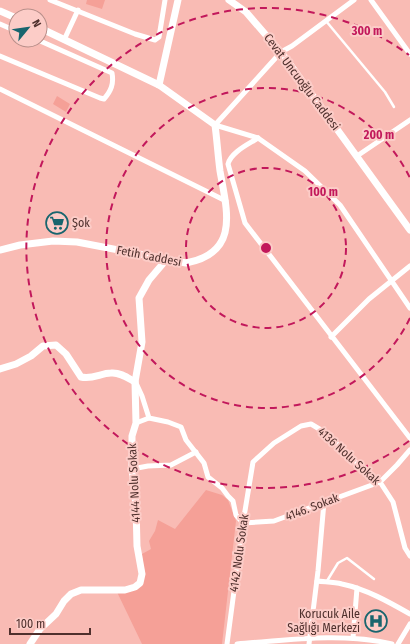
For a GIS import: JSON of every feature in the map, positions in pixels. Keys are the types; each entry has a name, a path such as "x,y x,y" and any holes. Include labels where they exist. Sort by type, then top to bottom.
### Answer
{"street":[{"path":"50,0 135,34 155,40 159,37 165,0"},
{"path":"159,85 178,0"},
{"name":"Cevat Uncuoğlu Caddesi","path":"229,0 246,12 281,52 410,230"},
{"path":"215,125 281,52 292,46 354,0"},
{"path":"371,0 410,54"},
{"path":"64,40 78,10"},
{"path":"48,32 159,85 215,125 258,138 305,171 340,205 410,308"},
{"path":"0,56 100,98 104,98 109,93 113,81 112,73 48,44"},
{"path":"0,89 226,201"},
{"path":"357,156 410,120"},
{"name":"Fetih Caddesi","path":"0,250 20,245 53,241 77,242 166,260 186,263 200,261 212,254 221,244 227,225 226,201 218,161 215,125"},
{"path":"258,138 237,152 229,160 228,164 245,223 410,438"},
{"name":"4144 Nolu Sokak","path":"30,644 40,629 56,614 64,601 71,594 81,590 125,590 135,587 140,583 142,574 137,546 136,506 132,469 132,436 136,423 135,382 142,342 139,298 149,280 166,260"},
{"path":"331,337 391,280 410,266"},
{"path":"0,369 26,359 43,346 56,345 66,354 81,377 95,377 111,373 121,375 135,382 142,396 149,418"},
{"path":"136,423 149,418 168,422 181,427 186,440 204,463 208,478 222,488 233,502 236,515 243,524"},
{"name":"4136 Nolu Sokak","path":"253,462 274,443 301,426 311,424 326,433 364,470 380,482 393,502 405,548 410,556"},
{"path":"380,482 410,450"},
{"path":"132,469 148,466 171,465 196,452"},
{"name":"4142 Nolu Sokak","path":"227,644 253,462"},
{"name":"4146. Sokak","path":"243,524 274,521 380,482"},
{"path":"309,642 317,581 324,502"},
{"path":"317,581 357,588 387,601 410,614"},
{"path":"353,638 357,588"},
{"path":"398,644 410,624"},
{"path":"238,644 309,642 338,637 392,644"}],"lane":[{"path":"325,21 385,92 394,107"},
{"path":"326,582 338,563 347,558 374,579"}],"shaded area":[{"path":"87,0 105,0 102,9 86,4"},
{"path":"57,96 70,104 66,112 53,104"},
{"path":"206,490 222,495 228,500 236,521 222,644 142,644 117,592 135,588 143,562 142,554 151,549 149,541 155,531 158,520 175,529"}],"place":[{"name":"Şok","path":"57,223"},
{"name":"Korucuk Aile Sağlığı Merkezi","path":"376,621"}]}
